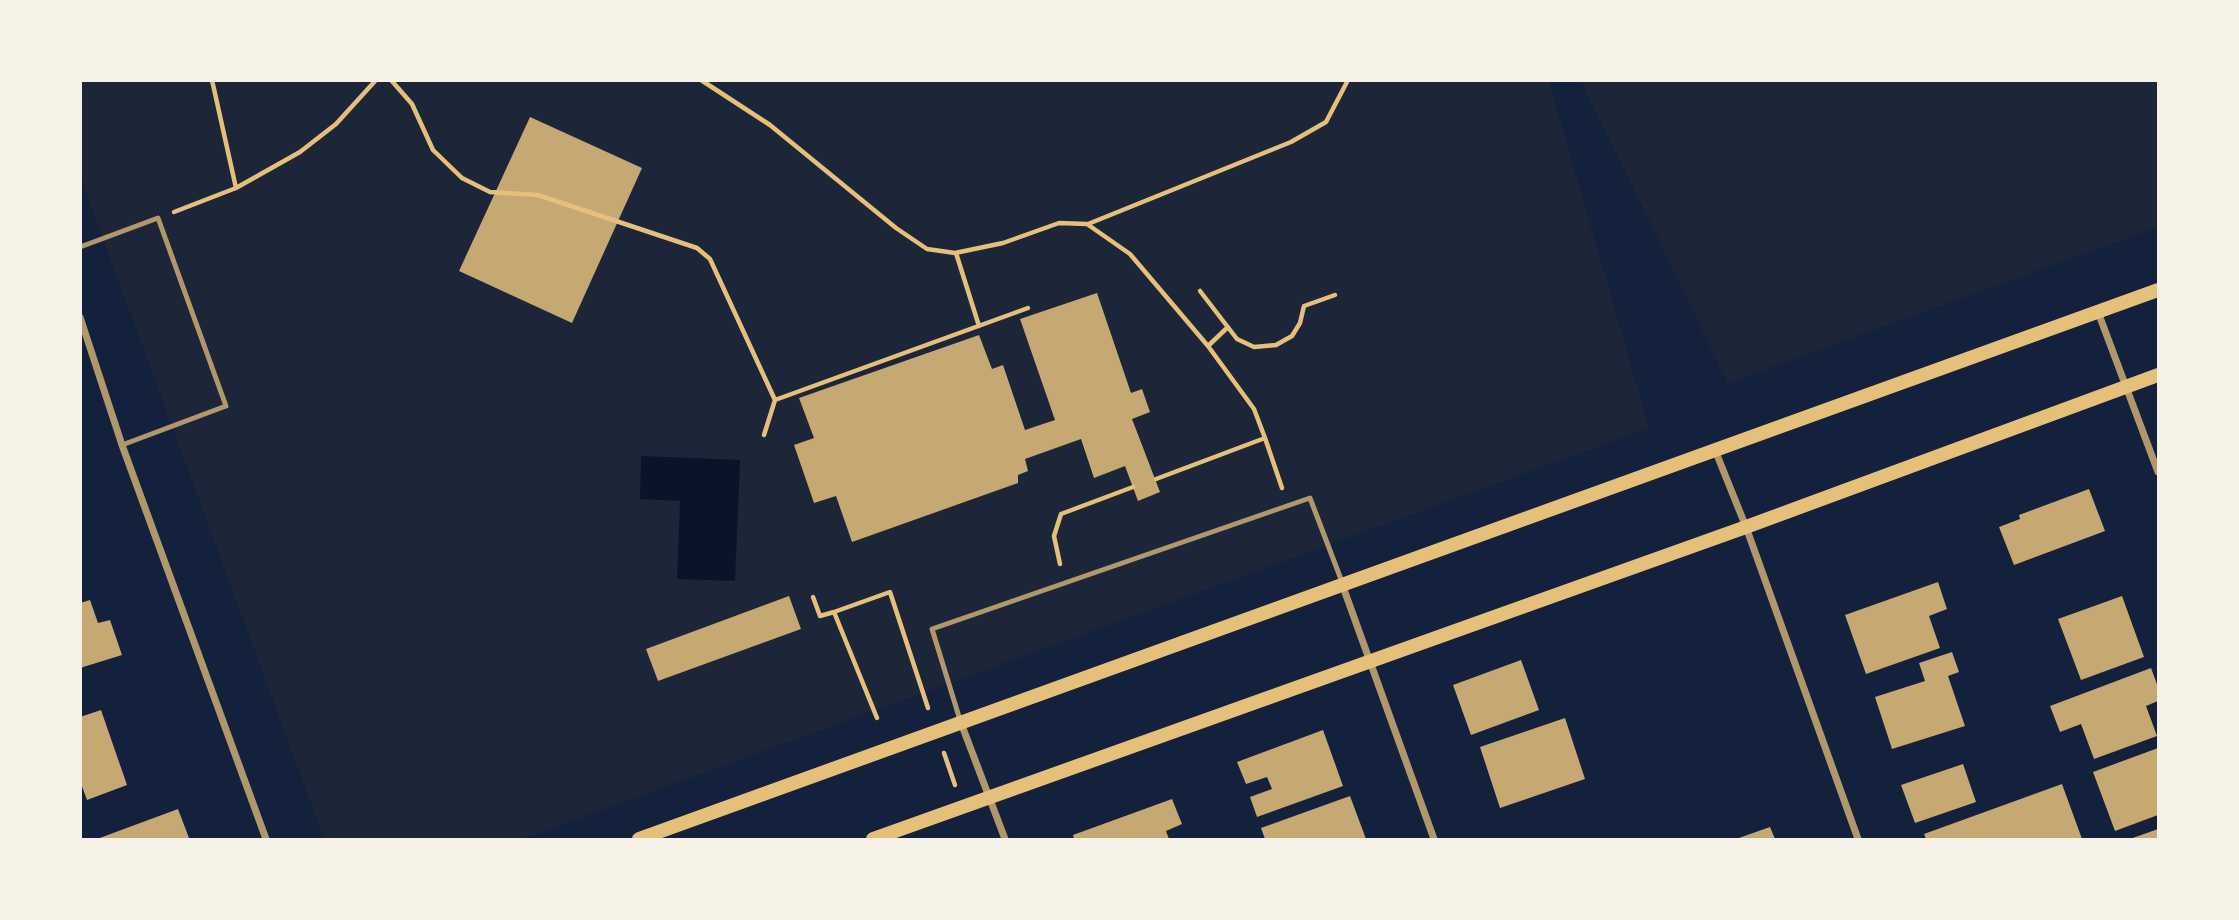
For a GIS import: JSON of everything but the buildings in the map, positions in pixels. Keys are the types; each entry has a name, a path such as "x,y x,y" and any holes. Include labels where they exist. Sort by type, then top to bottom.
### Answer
{"main road":[{"path":"639,839 2158,290"},
{"path":"873,839 1746,527 2158,375"}],"street":[{"path":"2098,311 2158,472"},
{"path":"80,317 122,445 266,839"},
{"path":"1715,450 1746,527 1858,839"},
{"path":"1342,584 1434,839"},
{"path":"961,723 1005,839"}],"lane":[{"path":"80,247 158,218 226,406 122,445"},
{"path":"961,723 932,629 1310,498 1342,584"}],"path":[{"path":"212,80 236,188"},
{"path":"158,218 236,188 300,152 336,124 376,80"},
{"path":"391,80 412,104 433,150 462,178 490,192 538,195 697,248 710,259 775,400 764,435"},
{"path":"701,80 770,125 916,242 927,249 956,253 1003,243 1059,223 1087,224 1291,142 1326,122 1348,80"},
{"path":"1087,224 1130,254 1208,346 1254,409 1287,506"},
{"path":"956,253 979,326"},
{"path":"1199,291 1237,339 1254,347 1276,345 1292,336 1300,323 1304,306 1335,295"},
{"path":"775,400 1028,308"},
{"path":"1208,346 1228,327"},
{"path":"1156,479 1265,438"},
{"path":"1064,583 1054,536 1061,514 1133,487"},
{"path":"813,597 820,616 890,592 962,807"},
{"path":"834,612 877,718"}],"shaded area":[{"path":"81,81 1549,81 1649,428 522,839 324,839 81,179"},
{"path":"1581,81 2158,81 2158,227 1728,383"},
{"path":"641,456 740,460 735,581 677,579 680,501 640,499"}]}
